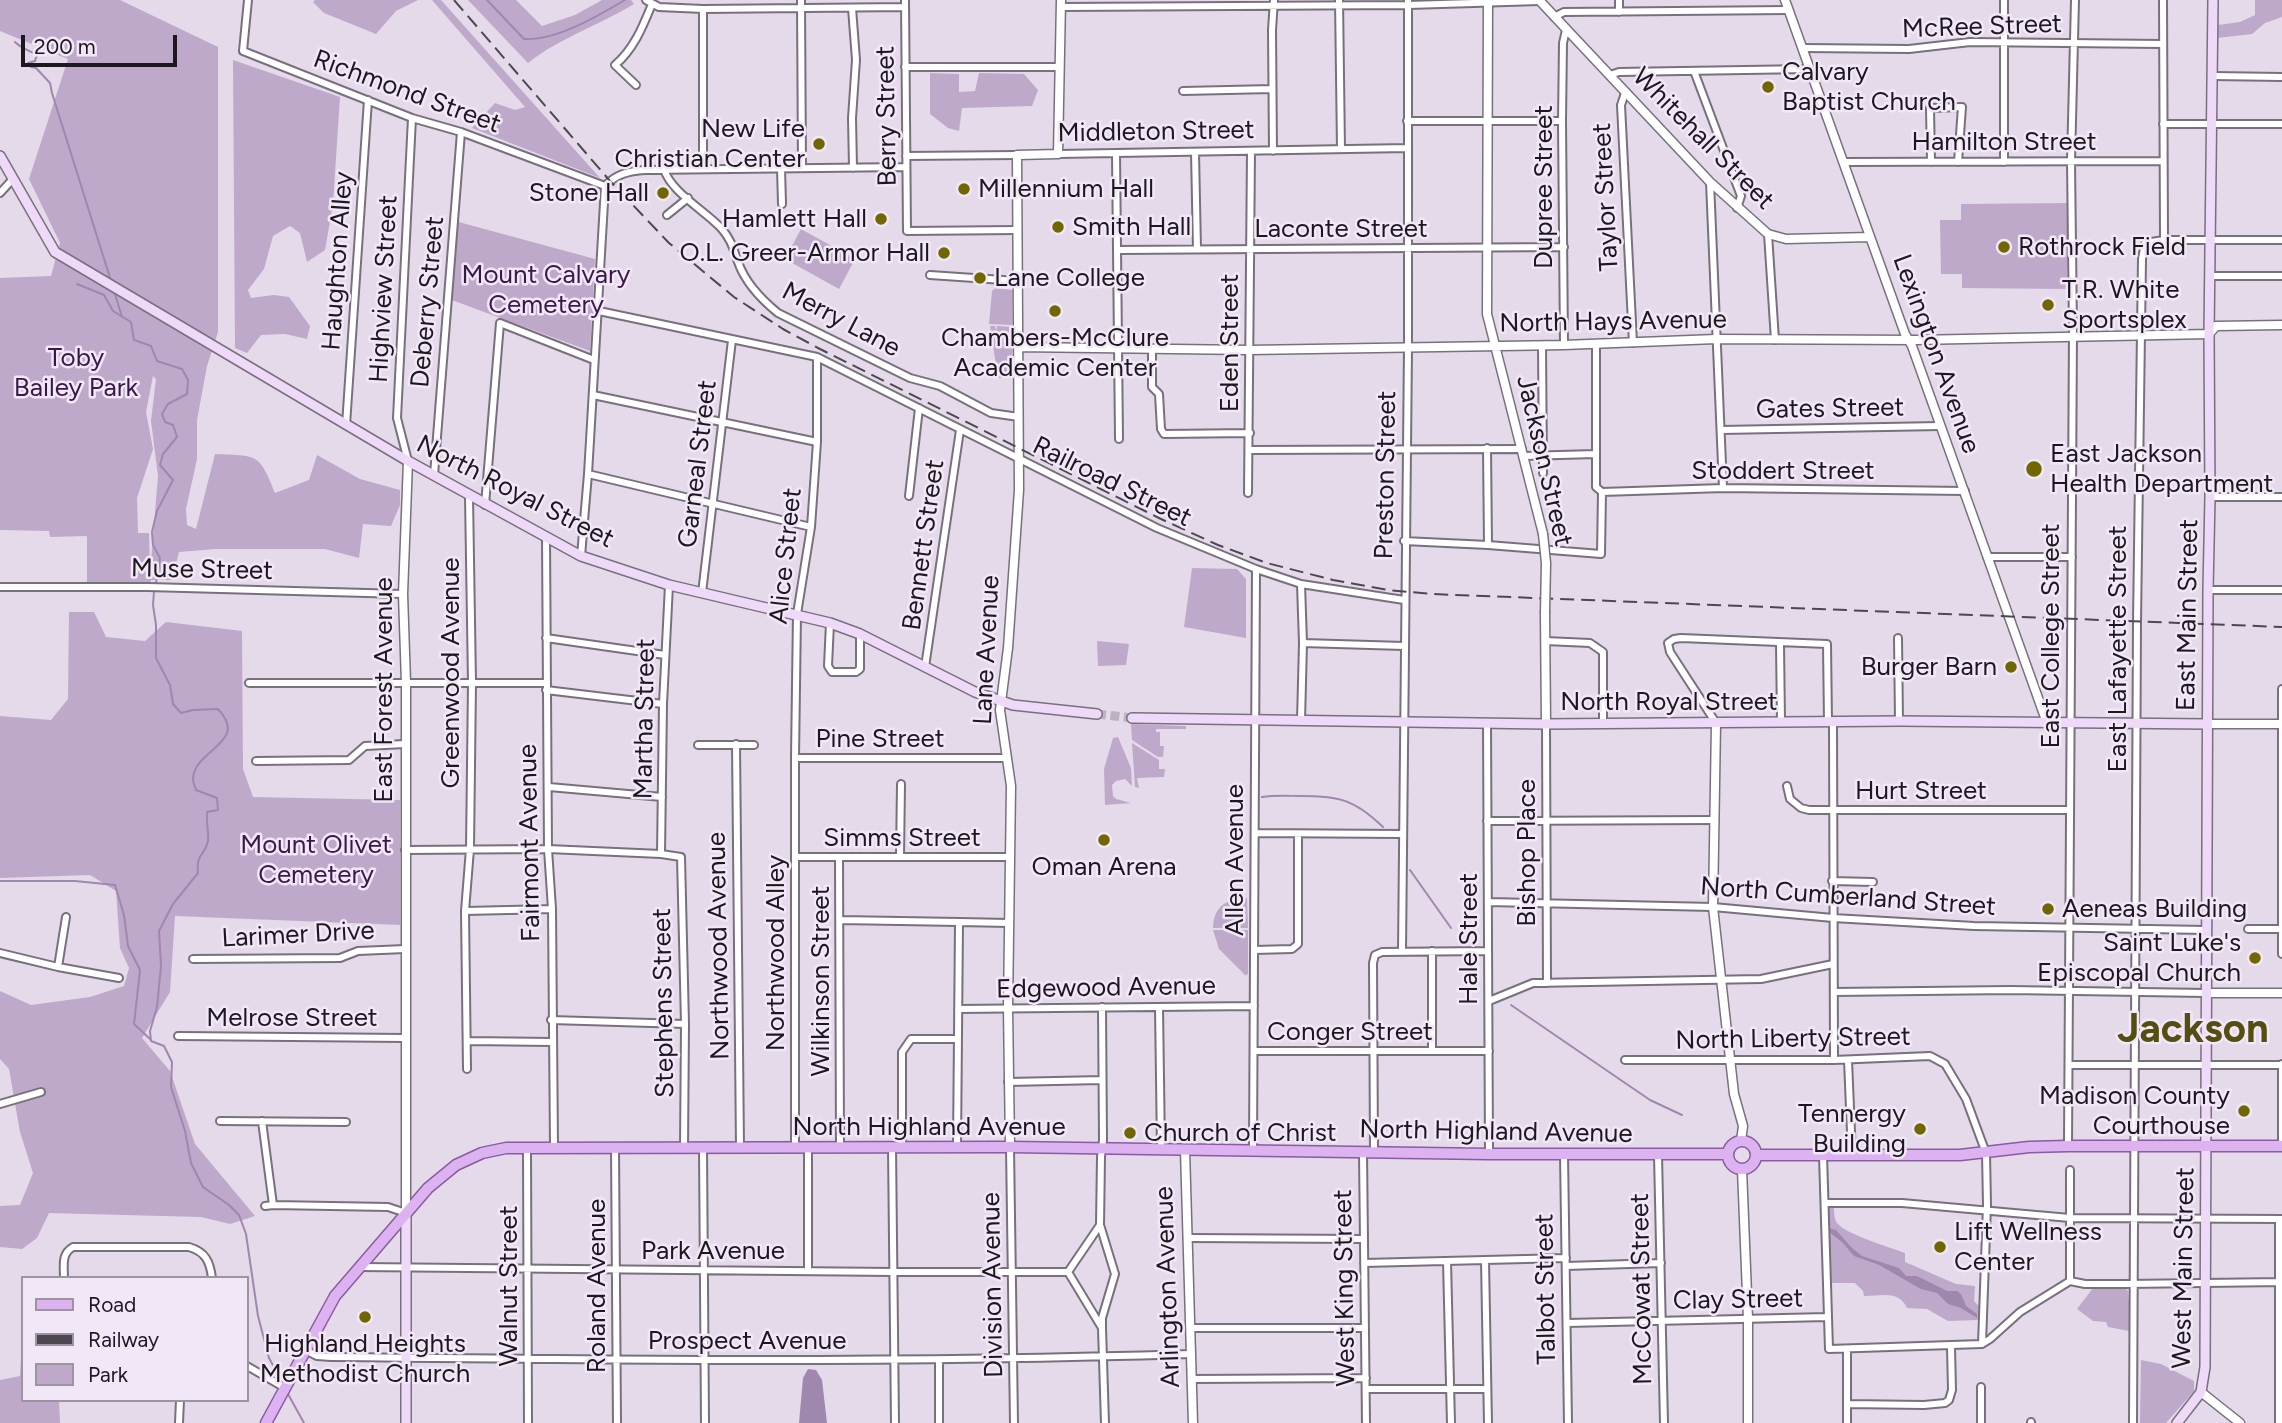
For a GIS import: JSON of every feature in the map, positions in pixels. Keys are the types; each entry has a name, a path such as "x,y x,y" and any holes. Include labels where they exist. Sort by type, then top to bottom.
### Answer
{"main road":[{"name":"East Main Street","path":"2206,1146 2213,0"},
{"name":"North Royal Street","path":"0,156 55,252 408,461 581,556 668,585 830,623 860,634 975,692 1013,705 1097,714"},
{"name":"North Royal Street","path":"1132,718 1546,724 1899,721 2207,724"},
{"path":"1741,1141 1754,1146 1756,1155 1750,1167 1742,1169 1730,1162 1728,1154 1732,1145 1741,1141"},
{"path":"1756,1155 1986,1153 2029,1147 2068,1146 2282,1146"},
{"name":"West Main Street","path":"2176,1423 2201,1392 2205,1367 2206,1146"},
{"name":"North Highland Avenue","path":"266,1423 335,1296 358,1267 428,1188 456,1165 482,1153 506,1148 1010,1147 1489,1154 1728,1154"},
{"path":"406,1213 406,1423"}],"street":[{"name":"Richmond Street","path":"248,0 243,51 412,118 461,132 606,186"},
{"path":"696,0 699,9 703,169"},
{"path":"739,0 739,9"},
{"path":"801,0 802,168"},
{"path":"1619,0 1619,12"},
{"name":"Lexington Avenue","path":"1784,0 1965,491 2047,723"},
{"path":"2004,0 2004,162"},
{"name":"East College Street","path":"2068,1146 2073,337 2071,161 2075,0"},
{"path":"2163,0 2164,240 2282,240"},
{"name":"Jackson Street","path":"1488,1 1487,314 1543,534 1546,563 1546,724"},
{"path":"1058,154 1061,3 1539,1"},
{"name":"Whitehall Street","path":"1539,1 1710,182 1768,234 1786,239 1870,237"},
{"path":"636,85 615,65 624,58 641,31 649,2 659,7 699,9 852,8 905,3"},
{"path":"1273,151 1274,2"},
{"name":"Berry Street","path":"905,3 907,231 1017,230"},
{"path":"1339,3 1341,149"},
{"name":"Preston Street","path":"1402,952 1408,348 1408,3"},
{"path":"852,8 856,60 852,118 853,168"},
{"path":"1554,16 1564,12 1788,10"},
{"name":"Dupree Street","path":"1564,345 1562,121 1563,43 1566,30"},
{"name":"McRee Street","path":"1803,48 1909,49 1970,42 2163,44"},
{"path":"905,67 1059,67"},
{"path":"1610,75 1619,72 1809,69"},
{"path":"1694,71 1741,196 1737,208"},
{"path":"2213,76 2282,77"},
{"path":"1183,91 1272,89"},
{"name":"Taylor Street","path":"1625,93 1621,105 1633,343"},
{"name":"Haughton Alley","path":"346,425 368,100"},
{"path":"1931,162 1930,108 1962,107 1958,162"},
{"name":"Highview Street","path":"408,461 397,418 412,118"},
{"path":"1407,121 1562,121"},
{"path":"2163,124 2282,124"},
{"name":"Deberry Street","path":"434,475 461,132"},
{"name":"Middleton Street","path":"906,156 1407,148"},
{"name":"Eden Street","path":"1248,493 1251,151"},
{"path":"1195,152 1196,249"},
{"path":"1116,153 1119,439"},
{"name":"Lane Avenue","path":"1010,1147 1008,1008 1011,786 1001,725 1001,701 1008,648 1018,505 1017,155"},
{"name":"Hamilton Street","path":"1844,162 2163,161"},
{"path":"581,556 606,186 611,180 628,172 664,169 906,167"},
{"path":"781,168 782,204"},
{"name":"Merry Lane","path":"664,169 666,177 720,227 731,241 745,278 766,304 778,313 910,378 940,386 991,413 1018,416"},
{"path":"0,193 12,180"},
{"path":"1710,182 1723,488"},
{"path":"667,215 688,198"},
{"path":"1768,234 1775,340"},
{"name":"East Lafayette Street","path":"2133,1423 2133,1146 2142,259 2145,243 2164,240"},
{"name":"Laconte Street","path":"1118,250 1564,247"},
{"path":"930,275 1018,281"},
{"path":"2210,276 2282,276"},
{"name":"Railroad Street","path":"599,310 817,357 1157,528 1256,569 1301,584 1404,600"},
{"path":"485,505 500,323 594,360"},
{"name":"North Hays Avenue","path":"1018,347 1249,350 1716,340 1909,341 2209,334 2216,326 2282,325"},
{"name":"Garneal Street","path":"702,593 732,340"},
{"path":"1404,541 1601,554 1602,492 1596,487 1596,344"},
{"path":"1542,345 1543,473"},
{"path":"1152,350 1152,387 1159,394 1161,429 1164,433 1250,433"},
{"name":"Alice Street","path":"795,758 797,614 811,527 817,442 817,357"},
{"path":"593,395 817,442"},
{"path":"909,496 919,408"},
{"name":"Gates Street","path":"1721,430 1940,426"},
{"name":"Bennett Street","path":"925,667 960,430"},
{"path":"1250,450 1487,448 1543,455 1596,454"},
{"path":"1487,448 1488,545"},
{"name":"East Forest Avenue","path":"406,1213 406,683 403,594 408,461"},
{"path":"588,474 811,527"},
{"name":"Stoddert Street","path":"1602,492 1723,488 1965,491"},
{"name":"Greenwood Avenue","path":"467,1069 465,911 470,849 472,683 469,496"},
{"path":"2210,497 2282,497"},
{"name":"Fairmont Avenue","path":"546,536 554,1148"},
{"path":"1987,557 2071,557"},
{"name":"Allen Avenue","path":"1253,1150 1256,569"},
{"path":"1301,584 1301,721"},
{"name":"Martha Street","path":"661,854 668,585"},
{"name":"Muse Street","path":"0,587 148,587 403,594"},
{"path":"2208,590 2282,590"},
{"path":"830,623 828,666 832,672 856,672 860,669 860,634"},
{"path":"546,638 665,655"},
{"path":"1898,638 1899,721"},
{"path":"1741,1141 1743,1126 1734,1094 1713,907 1716,723 1670,652 1668,643 1674,639 1827,644 1832,810 1834,1060"},
{"path":"1545,641 1590,643 1603,652 1602,723"},
{"path":"1303,643 1404,646"},
{"path":"1780,643 1781,722"},
{"path":"248,683 472,683 546,687 663,704"},
{"path":"2282,690 2282,954"},
{"name":"Hale Street","path":"1487,723 1489,1154"},
{"name":"Bishop Place","path":"1546,724 1547,983"},
{"path":"2207,724 2282,724"},
{"path":"256,761 349,760 365,746 405,744"},
{"name":"Northwood Avenue","path":"736,744 740,1148"},
{"path":"698,745 754,745"},
{"name":"Pine Street","path":"795,758 1007,758"},
{"name":"Northwood Alley","path":"795,758 795,1148"},
{"path":"900,857 901,784"},
{"name":"Hurt Street","path":"1787,786 1790,799 1801,808 2069,810"},
{"path":"549,787 662,797"},
{"path":"1487,821 1715,820"},
{"path":"1255,833 1402,834"},
{"path":"1254,950 1292,949 1298,944 1298,834"},
{"path":"405,850 548,849 661,854"},
{"name":"Stephens Street","path":"661,854 681,857 685,1024 684,1148"},
{"name":"Wilkinson Street","path":"839,857 840,1148"},
{"name":"Simms Street","path":"795,858 1010,857"},
{"path":"1832,881 1873,882"},
{"name":"North Cumberland Street","path":"1488,902 1713,907 1833,918 1974,926 2206,930"},
{"path":"465,911 552,909"},
{"path":"58,967 66,917"},
{"path":"840,920 1009,923"},
{"path":"957,1147 959,922"},
{"path":"2248,929 2282,929"},
{"name":"Larimer Drive","path":"193,959 340,958 358,951 405,949"},
{"path":"1432,951 1432,1051"},
{"path":"1402,952 1488,951"},
{"name":"West King Street","path":"1366,1423 1364,1239 1373,1051 1373,963 1375,954 1402,952"},
{"path":"0,953 119,978"},
{"path":"1489,1001 1499,999 1526,985 1722,982 1761,979 1833,964"},
{"path":"1834,992 1970,990 2282,993"},
{"name":"Edgewood Avenue","path":"958,1009 1254,1006"},
{"path":"1102,1007 1100,1225 1115,1274 1102,1318 1105,1423"},
{"path":"1159,1007 1161,1149"},
{"path":"551,1020 685,1024"},
{"name":"Melrose Street","path":"177,1036 406,1038"},
{"path":"895,1423 894,1272 902,1052 911,1039 958,1039"},
{"path":"468,1041 552,1041"},
{"name":"Conger Street","path":"1254,1051 1489,1051"},
{"name":"North Liberty Street","path":"1625,1060 1848,1060 1930,1056 1945,1064 1966,1099 1986,1153"},
{"path":"1848,1060 1852,1156"},
{"path":"2069,1065 2282,1064 2282,1146"},
{"path":"1008,1082 1102,1080"},
{"path":"0,1104 41,1092"},
{"path":"220,1121 346,1122"},
{"path":"262,1121 273,1205"},
{"name":"Division Avenue","path":"1010,1147 1014,1423"},
{"name":"Walnut Street","path":"527,1148 528,1423"},
{"name":"Roland Avenue","path":"615,1148 617,1423"},
{"path":"703,1148 705,1423"},
{"path":"808,1148 808,1270"},
{"name":"Arlington Avenue","path":"1185,1150 1193,1423"},
{"path":"1982,1344 1986,1153"},
{"name":"Talbot Street","path":"1564,1154 1568,1423"},
{"name":"McCowat Street","path":"1658,1154 1664,1423"},
{"path":"1823,1156 1829,1349 1982,1344 2020,1312 2070,1281 2085,1284 2281,1282"},
{"path":"1742,1169 1748,1319 1748,1423"},
{"path":"2070,1170 2070,1281"},
{"path":"1825,1203 1902,1203 2070,1218 2281,1219 2279,1423"},
{"path":"265,1206 388,1207 406,1213"},
{"path":"1100,1225 1068,1272 1102,1328"},
{"path":"1187,1238 1364,1239"},
{"path":"64,1276 64,1256 66,1251 73,1248 189,1247 203,1253 208,1259 212,1276"},
{"path":"1485,1260 1488,1423"},
{"path":"1364,1263 1485,1260 1661,1263"},
{"path":"1447,1261 1451,1423"},
{"name":"Park Avenue","path":"358,1267 1068,1272"},
{"name":"Clay Street","path":"1567,1323 1827,1317"},
{"path":"1190,1328 1365,1328"},
{"path":"1847,1404 1945,1403 1952,1390 1951,1347"},
{"path":"1846,1349 1847,1423"},
{"name":"Prospect Avenue","path":"305,1350 317,1356 331,1357 705,1361 1014,1360 1191,1354"},
{"path":"939,1360 939,1423"},
{"path":"248,1367 284,1390"},
{"path":"1192,1379 1366,1378"},
{"path":"1981,1387 1981,1423"},
{"path":"1366,1389 1488,1389"},
{"path":"2201,1392 2241,1423"},
{"path":"179,1423 180,1402"}],"green space":[{"name":"Toby Bailey Park","path":"0,0 120,0 218,47 218,332 207,366 197,420 197,459 186,509 187,525 196,529 215,454 248,456 255,459 265,470 275,493 309,480 317,455 360,479 400,490 400,505 391,526 363,524 359,558 325,549 215,549 179,552 172,580 151,580 150,584 87,585 87,536 50,537 49,531 0,530 0,278 51,276 60,243 29,179 68,59 0,31","holes":["153,376 156,379 151,421 158,476 150,573 149,533 138,533 137,498 153,449 146,412"]},
{"path":"418,0 396,11 376,34 324,13 313,2"},
{"path":"432,0 441,0 600,178 472,128 495,103 515,110 525,107"},
{"path":"468,0 516,0 542,26 575,15 602,0 631,0 634,4 553,46 528,63"},
{"path":"2255,0 2282,0 2282,17 2265,23 2252,34 2217,38 2218,25 2240,22 2255,15"},
{"path":"233,60 340,97 333,204 325,250 307,262 300,233 290,226 273,236 264,269 248,290 251,298 274,295 289,297 310,326 307,339 285,334 261,335 247,353 235,348"},
{"path":"930,73 959,74 959,92 975,91 979,73 1024,74 1038,90 1032,106 962,108 959,131 948,128 930,114"},
{"name":"Rothrock Field","path":"2068,203 2067,289 1962,288 1962,274 1941,274 1940,220 1961,220 1961,204"},
{"name":"Mount Calvary Cemetery","path":"455,221 595,259 590,351 449,299"},
{"path":"801,229 855,259 839,289 785,259"},
{"path":"995,288 1012,290 1012,325 989,324 992,291"},
{"path":"990,326 995,326 996,331 997,326 1012,327 1012,378 998,378"},
{"path":"1192,568 1237,569 1246,579 1246,638 1184,627"},
{"name":"Mount Olivet Cemetery","path":"69,612 94,612 106,637 145,641 166,622 242,631 243,769 253,797 400,800 400,925 175,916 170,992 142,1038 170,1071 195,1144 255,1216 230,1224 201,1217 49,1213 37,1238 22,1249 0,1247 0,1206 20,1205 33,1173 20,1132 9,1069 0,1059 0,991 31,1005 90,997 124,986 129,968 120,948 116,891 90,875 0,878 0,716 51,720 68,699"},
{"path":"1097,641 1129,644 1126,665 1098,666"},
{"path":"1131,724 1186,726 1186,729 1156,729 1156,732 1160,732 1160,746 1164,746 1163,757 1158,757 1132,740"},
{"path":"1118,737 1131,768 1132,786 1125,779 1116,781 1112,785 1113,796 1131,803 1105,805 1104,769 1113,738"},
{"path":"1132,743 1159,760 1159,769 1165,769 1164,777 1137,778 1139,788 1135,787"},
{"path":"1247,898 1248,928 1213,928 1216,914 1223,905"},
{"path":"1213,930 1248,930 1248,975 1219,949"},
{"path":"1829,1206 1834,1206 1837,1223 1849,1232 1905,1253 1905,1262 1956,1284 1975,1286 1974,1301 1979,1306 1978,1320 1948,1321 1927,1309 1907,1308 1904,1302 1894,1296 1864,1296 1855,1283 1828,1283 1826,1210"},
{"path":"2093,1288 2128,1291 2131,1322 2129,1331 2108,1327 2106,1322 2093,1321 2077,1309"},
{"path":"21,1357 21,1402 59,1402 60,1423 0,1423 0,1380 20,1376"},
{"path":"2141,1360 2161,1364 2194,1381 2194,1391 2166,1423 2140,1423"}],"shaded area":[{"path":"1829,1228 1836,1230 1862,1256 1899,1268 1906,1276 1917,1276 1947,1291 1957,1291 1966,1306 1977,1314 1977,1318 1948,1304 1937,1293 1921,1289 1879,1265 1854,1256 1829,1232"},
{"path":"808,1369 816,1370 822,1380 827,1423 799,1423 803,1378"}],"waterway":[{"path":"487,0 524,39 536,39 563,32 625,0"},
{"path":"15,42 37,55 35,61 28,63 50,83 111,281"},
{"path":"77,284 104,295 113,311 131,322 134,340 151,346 157,361 182,369 188,380 187,394 168,404 162,414 165,422 173,425 177,437 163,454 160,465 173,480 157,511 152,532 153,545 160,558 156,583"},
{"path":"115,294 122,317"},
{"path":"154,591 156,658 170,685 173,704 181,713 218,709 228,730 218,746 202,760 193,779 196,790 217,798 218,810 207,812 208,841 198,861 198,873 173,904 159,931 161,966 157,1007 150,1031 151,1041 164,1046 172,1062 171,1087 185,1131 191,1163 203,1187 239,1215 246,1234 258,1316 269,1358 282,1382"},
{"path":"1262,797 1315,796 1346,801 1364,811 1383,827"},
{"path":"1410,870 1451,928"},
{"path":"0,881 75,881 115,885 124,915 128,946 140,970 134,1024 151,1040"},
{"path":"1511,1005 1650,1100 1682,1115"},
{"path":"288,1394 304,1423"}],"tunnel":[{"path":"1097,714 1132,718"}],"railway":[{"path":"454,0 610,181 669,243 734,297 820,349 1161,519 1218,545 1267,563 1333,580 1388,590 1432,594 2282,627"}],"place":[{"name":"Calvary Baptist Church","path":"1768,87"},
{"name":"New Life Christian Center","path":"819,144"},
{"name":"Millennium Hall","path":"964,189"},
{"name":"Stone Hall","path":"663,193"},
{"name":"Hamlett Hall","path":"881,219"},
{"name":"Smith Hall","path":"1058,227"},
{"name":"Rothrock Field","path":"2004,247"},
{"name":"O.L. Greer-Armor Hall","path":"944,253"},
{"name":"Lane College","path":"980,278"},
{"name":"T.R. White Sportsplex","path":"2048,305"},
{"name":"Chambers-McClure Academic Center","path":"1055,311"},
{"name":"East Jackson Health Department","path":"2034,469"},
{"name":"Burger Barn","path":"2011,667"},
{"name":"Oman Arena","path":"1104,840"},
{"name":"Aeneas Building","path":"2048,909"},
{"name":"Saint Luke's Episcopal Church","path":"2255,958"},
{"name":"Madison County Courthouse","path":"2244,1111"},
{"name":"Tennergy Building","path":"1920,1129"},
{"name":"Church of Christ","path":"1130,1133"},
{"name":"Lift Wellness Center","path":"1940,1247"},
{"name":"Highland Heights Methodist Church","path":"365,1317"}],"district":[{"name":"Jackson","path":"2193,1030"}]}
